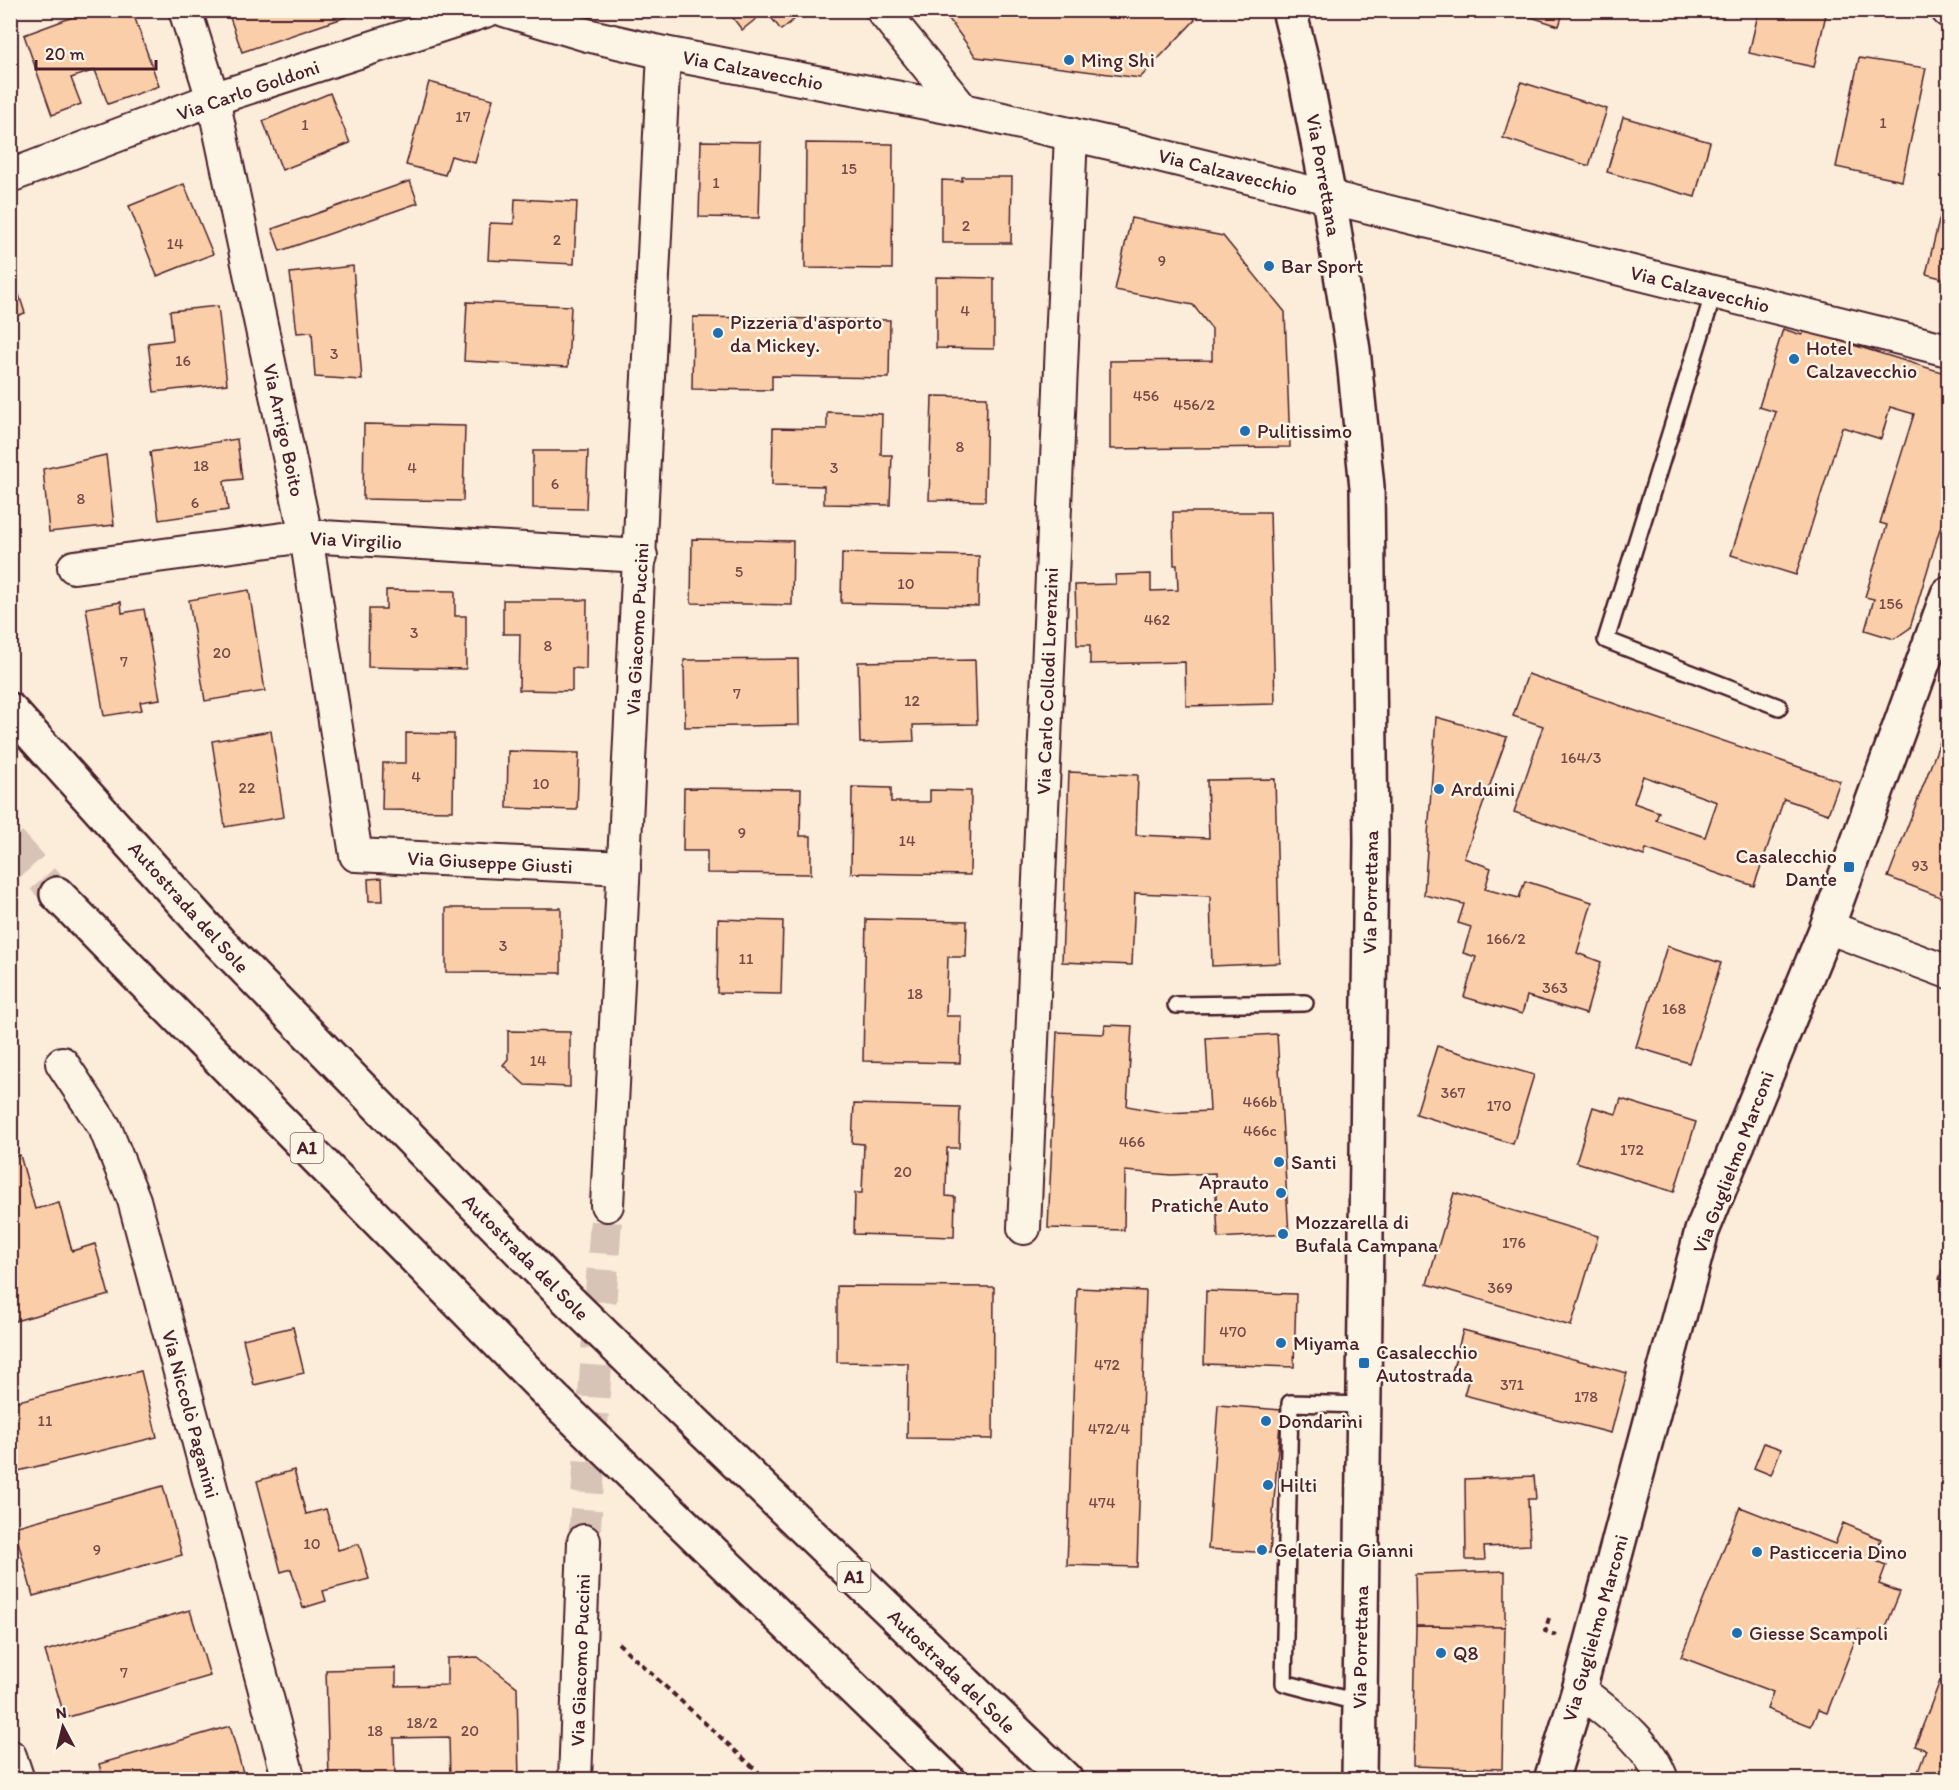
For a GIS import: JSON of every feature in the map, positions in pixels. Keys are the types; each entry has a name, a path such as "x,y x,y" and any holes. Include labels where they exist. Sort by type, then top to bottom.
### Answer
{"main road":[{"name":"Via Porrettana","path":"1289,10 1304,70 1329,198 1353,350 1367,487 1371,842 1359,1779"},
{"name":"Via Guglielmo Marconi","path":"1551,1779 1579,1690 1702,1231 1827,927 1948,594"},
{"name":"Autostrada del Sole","path":"10,710 219,942 564,1297 1066,1779"},
{"name":"A1","path":"57,894 557,1402 948,1779"}],"street":[{"name":"Via Arrigo Boito","path":"185,10 213,99 306,536 356,855"},
{"name":"Via Carlo Goldoni","path":"10,176 213,99 488,10"},
{"name":"Via Calzavecchio","path":"504,10 587,35 664,53 963,110 1071,134 1948,350"},
{"path":"882,10 963,110"},
{"name":"Via Giacomo Puccini","path":"607,1205 641,556 664,53"},
{"name":"Via Carlo Collodi Lorenzini","path":"1024,1228 1071,134"},
{"name":"Via Virgilio","path":"74,567 306,536 641,556"},
{"name":"Via Giuseppe Giusti","path":"356,855 624,868"},
{"path":"1827,927 1948,972"},
{"name":"Via Niccolò Paganini","path":"62,1063 105,1128 134,1200 289,1779"},
{"name":"Via Giacomo Puccini","path":"575,1779 584,1541"},
{"path":"1579,1690 1629,1730 1658,1767 1662,1779"},
{"path":"10,1756 18,1779"}],"lane":[{"path":"1714,292 1605,640 1779,707"},
{"path":"1176,1005 1305,1003"},
{"path":"1360,1703 1284,1683 1284,1671 1290,1403 1364,1405"}],"path":[{"path":"582,1611 767,1779"},
{"path":"1545,1631 1549,1618"}],"building":[{"path":"92,10 132,10 159,86 108,104 95,70 71,78 81,104 52,115 24,35"},
{"path":"232,10 354,10 349,16 242,52 228,12"},
{"path":"727,10 806,10 781,30 766,11 742,30"},
{"path":"952,10 1191,10 1195,20 1140,78 976,57 946,15"},
{"path":"1509,10 1564,10 1559,26"},
{"path":"1759,10 1827,10 1814,67 1749,53"},
{"path":"1859,58 1926,68 1902,181 1836,167"},
{"path":"429,82 493,99 475,163 451,156 445,175 406,165"},
{"path":"1521,82 1607,109 1589,166 1503,138"},
{"path":"330,93 350,143 282,170 263,121"},
{"path":"1623,117 1710,142 1695,197 1607,172"},
{"path":"701,141 761,142 759,218 699,217"},
{"path":"806,143 893,144 892,269 805,268"},
{"path":"962,177 1012,177 1011,243 942,243 942,180 962,181"},
{"path":"410,181 418,203 280,251 272,229"},
{"path":"184,184 213,254 157,276 129,206"},
{"path":"1948,184 1948,280 1926,274"},
{"path":"515,199 577,202 574,264 488,260 490,223 514,224"},
{"path":"1131,218 1223,236 1285,312 1290,447 1110,449 1110,361 1212,360 1212,329 1193,305 1115,290"},
{"path":"353,266 362,380 315,377 312,332 297,333 290,273"},
{"path":"10,267 25,313 10,318"},
{"path":"936,277 994,278 994,349 936,348"},
{"path":"467,302 571,306 568,367 464,361"},
{"path":"218,306 227,384 154,392 148,343 173,340 170,311"},
{"path":"693,317 890,320 889,378 772,376 772,390 692,389"},
{"path":"1783,329 1802,335 1804,330 1948,374 1948,502 1910,628 1894,639 1865,630 1874,599 1865,597 1887,525 1880,523 1914,414 1890,407 1881,439 1842,427 1796,575 1731,555 1776,412 1759,407"},
{"path":"932,396 987,397 985,501 929,500"},
{"path":"827,412 882,414 881,455 892,455 890,505 824,504 824,486 772,485 773,428 827,429"},
{"path":"364,424 465,426 463,501 363,499"},
{"path":"237,439 242,479 224,481 228,510 159,520 150,452"},
{"path":"533,451 588,451 586,509 533,508"},
{"path":"106,455 114,525 49,532 43,469"},
{"path":"1173,512 1270,512 1275,704 1186,706 1185,662 1090,664 1090,645 1077,645 1075,585 1116,584 1115,575 1151,574 1151,591 1178,590 1177,565 1174,565"},
{"path":"692,539 793,541 792,605 691,603"},
{"path":"842,553 979,556 978,606 841,603"},
{"path":"249,590 265,691 205,701 189,600"},
{"path":"386,590 455,591 455,616 466,616 466,669 368,667 369,609 386,609"},
{"path":"503,600 587,600 586,669 572,668 572,691 519,690 520,634 503,634"},
{"path":"121,602 122,613 144,609 160,699 140,702 142,710 104,716 86,608"},
{"path":"798,659 799,725 685,727 684,660"},
{"path":"975,660 977,724 913,725 914,741 860,743 858,662"},
{"path":"1528,674 1840,781 1828,814 1784,799 1754,886 1646,849 1644,856 1514,812 1543,726 1513,716","holes":["1643,776 1717,802 1705,837 1656,820 1659,812 1634,803"]},
{"path":"1436,717 1507,737 1464,858 1491,868 1485,889 1519,898 1525,881 1592,902 1577,953 1601,962 1586,1014 1527,996 1522,1014 1464,997 1476,957 1463,953 1471,927 1458,923 1464,904 1424,895"},
{"path":"1948,721 1948,900 1888,877"},
{"path":"271,731 284,817 225,827 212,741"},
{"path":"406,733 454,734 453,811 382,810 383,763 406,763"},
{"path":"508,751 579,753 577,810 507,808"},
{"path":"1069,772 1138,775 1136,835 1209,838 1207,780 1275,779 1280,963 1212,966 1210,896 1135,893 1132,965 1062,962"},
{"path":"852,787 891,788 891,802 930,802 930,790 971,791 970,875 851,873"},
{"path":"684,788 801,789 800,836 811,836 811,874 707,873 707,851 683,851"},
{"path":"382,878 383,901 369,901 368,879"},
{"path":"446,908 561,908 561,973 446,972"},
{"path":"718,919 783,921 781,994 717,993"},
{"path":"866,919 967,921 966,957 948,957 946,1016 961,1016 960,1063 863,1061"},
{"path":"1667,946 1721,963 1689,1063 1636,1047"},
{"path":"1105,1025 1132,1026 1127,1106 1166,1113 1210,1111 1206,1038 1277,1034 1289,1234 1218,1238 1215,1173 1171,1175 1125,1171 1124,1230 1048,1228 1057,1032 1104,1034"},
{"path":"508,1031 570,1032 570,1087 525,1085 503,1065 508,1059"},
{"path":"1437,1046 1534,1075 1513,1144 1416,1114"},
{"path":"1621,1099 1696,1122 1674,1192 1576,1162 1593,1107 1616,1114"},
{"path":"854,1104 960,1107 959,1148 947,1148 946,1196 955,1197 954,1237 854,1234 855,1193 862,1193 864,1144 852,1143"},
{"path":"20,1155 35,1209 59,1203 72,1251 95,1244 109,1295 15,1321 10,1305 10,1157"},
{"path":"1454,1193 1598,1236 1571,1326 1427,1284"},
{"path":"1948,1252 1948,1283 1939,1279"},
{"path":"837,1286 994,1287 993,1439 907,1438 908,1363 837,1362"},
{"path":"1077,1288 1146,1291 1137,1567 1067,1565"},
{"path":"1206,1291 1296,1294 1294,1367 1204,1364"},
{"path":"293,1327 304,1373 254,1385 243,1339"},
{"path":"1463,1330 1627,1373 1611,1433 1464,1395 1468,1381 1451,1376"},
{"path":"141,1371 157,1437 10,1473 10,1403"},
{"path":"1218,1405 1281,1410 1270,1553 1208,1549"},
{"path":"1764,1443 1781,1449 1771,1475 1754,1468"},
{"path":"294,1470 306,1514 326,1509 338,1550 359,1544 369,1579 323,1591 326,1601 303,1608 291,1569 281,1572 257,1481"},
{"path":"1534,1476 1536,1499 1528,1499 1530,1545 1484,1547 1485,1560 1466,1560 1465,1479"},
{"path":"163,1486 182,1555 33,1596 14,1527"},
{"path":"1740,1507 1835,1544 1843,1523 1881,1539 1873,1560 1886,1565 1879,1584 1900,1592 1881,1639 1859,1630 1827,1713 1818,1710 1811,1726 1767,1709 1773,1692 1681,1657"},
{"path":"1505,1571 1505,1627 1416,1626 1415,1574"},
{"path":"190,1610 210,1676 65,1718 45,1651"},
{"path":"1416,1626 1505,1627 1502,1769 1413,1766"},
{"path":"478,1657 517,1687 519,1780 450,1780 449,1737 394,1738 395,1778 329,1779 326,1670 396,1668 396,1686 447,1685 447,1658"},
{"path":"1940,1681 1948,1684 1948,1780 1915,1780 1926,1750 1915,1746"},
{"path":"230,1726 245,1780 103,1780 99,1764"}],"tunnel":[{"path":"10,842 57,894"},
{"path":"584,1541 607,1205"}],"place":[{"name":"Ming Shi","path":"1069,60"},
{"name":"Bar Sport","path":"1269,266"},
{"name":"Pizzeria d'asporto da Mickey.","path":"718,333"},
{"name":"Hotel Calzavecchio","path":"1794,359"},
{"name":"Pulitissimo","path":"1245,431"},
{"name":"Arduini","path":"1439,789"},
{"name":"Casalecchio Dante","path":"1849,867"},
{"name":"Santi","path":"1279,1162"},
{"name":"Aprauto Pratiche Auto","path":"1281,1193"},
{"name":"Mozzarella di Bufala Campana","path":"1283,1234"},
{"name":"Miyama","path":"1281,1343"},
{"name":"Casalecchio Autostrada","path":"1364,1363"},
{"name":"Dondarini","path":"1266,1421"},
{"name":"Hilti","path":"1268,1485"},
{"name":"Gelateria Gianni","path":"1262,1550"},
{"name":"Pasticceria Dino","path":"1757,1552"},
{"name":"Giesse Scampoli","path":"1737,1633"},
{"name":"Q8","path":"1441,1653"}]}
